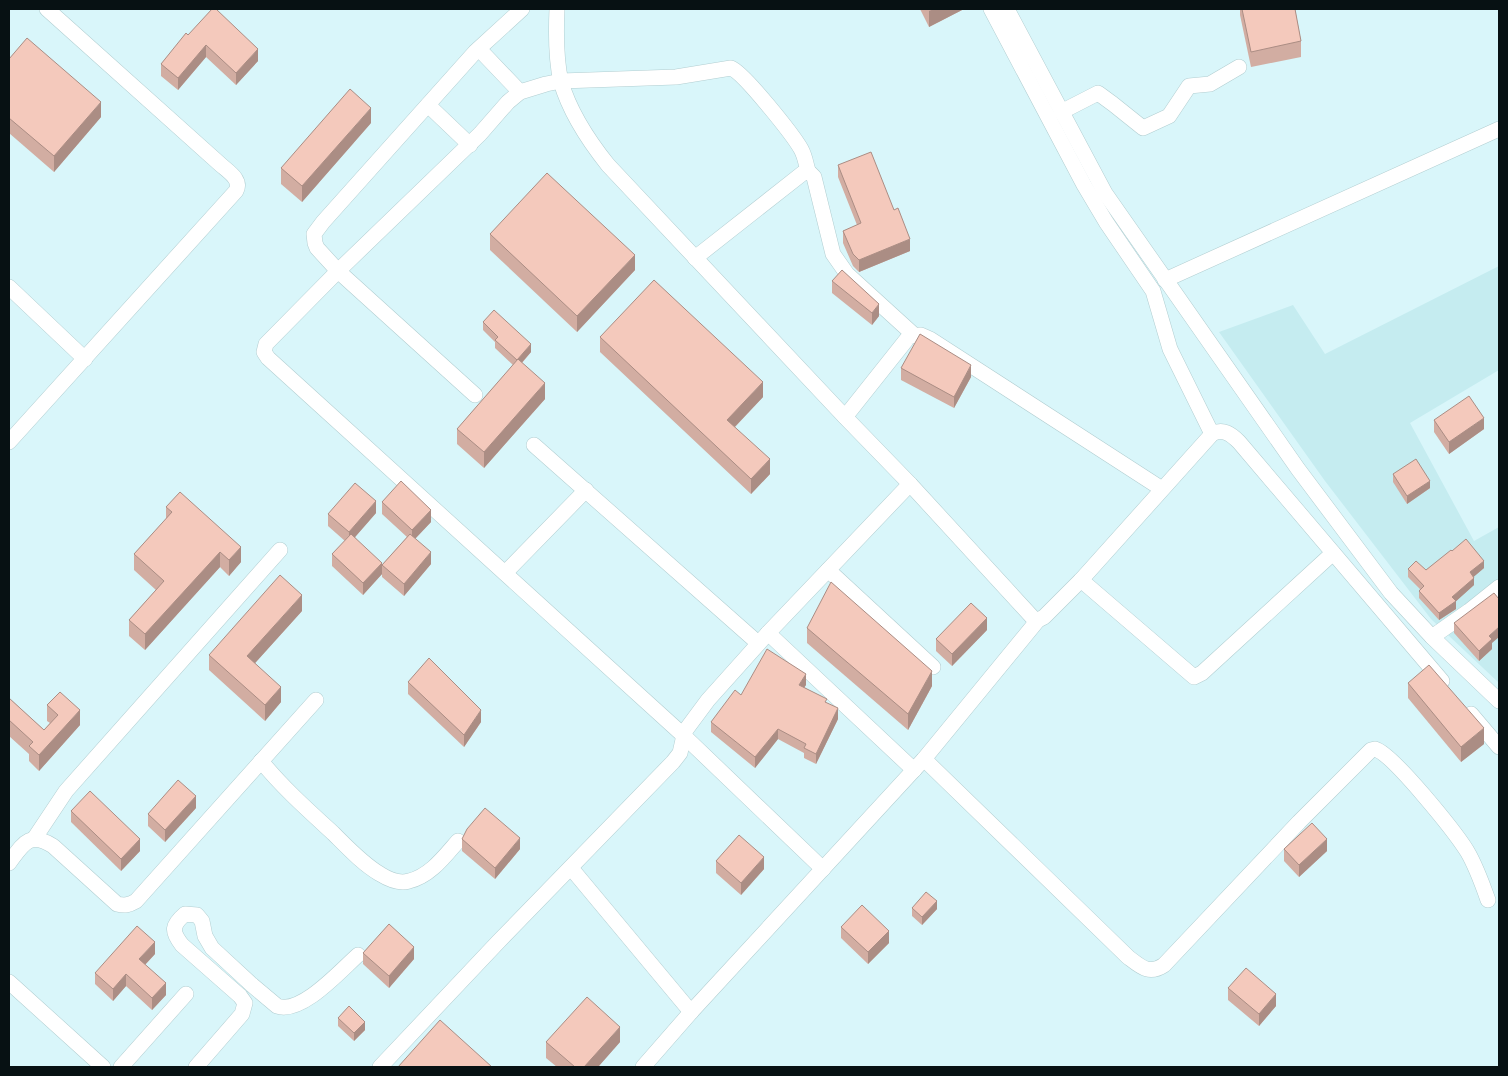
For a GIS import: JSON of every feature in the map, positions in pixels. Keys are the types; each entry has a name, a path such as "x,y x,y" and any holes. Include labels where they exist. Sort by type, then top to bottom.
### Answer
{"street":[{"path":"9,442 238,186 238,181 221,165 47,9"},
{"path":"475,395 338,270 317,248 314,238 315,231 479,48 522,9"},
{"path":"556,9 556,33 561,81 574,114 590,142 608,165 910,484 1030,615 1038,620"},
{"path":"991,9 1084,185 1106,222 1153,291 1170,349 1212,434"},
{"path":"1006,9 1104,193 1298,469 1391,592 1432,637 1498,699"},
{"path":"479,48 520,92"},
{"path":"1061,112 1098,93 1143,128 1169,116 1188,86 1210,84 1239,66"},
{"path":"823,869 683,735 268,358 264,352 266,344 338,270 470,145 508,102 520,92 561,81 676,77 731,68 735,69 749,82 802,151 808,172 814,178 836,261 847,274 914,335"},
{"path":"428,105 470,145"},
{"path":"1165,280 1499,130"},
{"path":"695,258 803,173 808,172"},
{"path":"9,286 85,359"},
{"path":"845,417 906,339 914,335 921,335 1162,489"},
{"path":"643,1067 691,1012 919,765 1038,620 1044,617 1081,580 1212,434 1218,431 1224,431 1239,442 1499,746"},
{"path":"534,445 763,638 919,765 1141,967 1157,970 1164,965 1299,822 1371,750 1375,749 1384,754 1412,782 1461,842 1475,865 1488,900"},
{"path":"380,1067 679,756 683,735 689,724 708,700 763,638 910,484"},
{"path":"505,573 586,490"},
{"path":"9,863 23,846 34,839 66,791 280,550"},
{"path":"1081,580 1194,677 1202,673 1333,553"},
{"path":"828,570 933,667"},
{"path":"1432,637 1499,587"},
{"path":"34,839 44,840 54,846 117,904 124,906 129,904 136,900 316,700"},
{"path":"262,761 272,775 299,802 380,875 408,882 424,875 436,866 458,841"},
{"path":"571,868 691,1012"},
{"path":"196,1067 246,1006 244,1000 182,945 175,936 175,924 185,914 197,915 202,921 205,936 212,948 252,985 282,1008 294,1006 311,996 358,955"},
{"path":"9,982 103,1067"},
{"path":"121,1067 186,994"}],"shaded area":[{"path":"1499,266 1499,370 1410,423 1474,541 1499,527 1499,683 1431,619 1325,481 1219,332 1293,305 1325,354"}],"building":[{"path":"212,9 216,9 258,49 236,73 206,45 178,78 161,64 186,33 188,35"},
{"path":"1242,9 1295,9 1301,41 1251,52"},
{"path":"27,38 101,102 54,156 9,118 9,59"},
{"path":"350,89 371,108 302,186 281,168"},
{"path":"871,152 894,210 898,208 910,239 859,260 853,254 843,231 861,223 838,165"},
{"path":"547,173 635,255 577,316 490,234"},
{"path":"842,270 879,304 872,313 832,281"},
{"path":"654,280 763,382 727,420 770,459 751,479 600,337"},
{"path":"494,310 531,344 517,360 495,340 498,337 483,322"},
{"path":"920,334 971,365 954,397 901,368"},
{"path":"518,359 545,383 484,452 457,429"},
{"path":"1469,396 1484,418 1449,442 1434,420"},
{"path":"1416,459 1430,481 1407,496 1393,474"},
{"path":"401,481 431,510 412,530 382,502"},
{"path":"355,483 376,501 349,532 328,514"},
{"path":"180,492 241,547 229,560 220,552 145,634 129,620 164,581 134,554 172,512 166,507"},
{"path":"351,534 382,563 363,583 332,554"},
{"path":"410,534 431,552 404,584 382,565"},
{"path":"1466,539 1484,561 1470,572 1474,578 1452,597 1456,601 1439,613 1419,591 1424,586 1408,569 1416,561 1426,570"},
{"path":"280,575 302,595 247,656 281,687 265,705 209,655"},
{"path":"831,582 932,671 908,714 807,628"},
{"path":"1494,593 1499,599 1499,627 1489,636 1492,639 1479,651 1454,623"},
{"path":"971,603 987,618 952,654 936,639"},
{"path":"767,649 806,674 799,685 827,699 825,702 838,708 816,754 804,748 806,744 778,729 755,757 711,722 735,690 741,695"},
{"path":"429,658 481,710 464,735 408,682"},
{"path":"1429,665 1484,728 1461,747 1408,683"},
{"path":"60,692 80,710 39,755 29,746 33,742 9,720 9,698 44,730 58,715 47,705"},
{"path":"178,780 196,796 165,830 148,814"},
{"path":"90,791 140,839 121,859 71,811"},
{"path":"485,808 520,838 495,868 462,839 467,829"},
{"path":"1312,823 1327,839 1299,865 1284,849"},
{"path":"739,835 764,857 741,883 716,861"},
{"path":"926,892 937,901 922,917 912,908"},
{"path":"862,905 889,931 868,952 841,927"},
{"path":"389,924 414,947 389,976 363,953"},
{"path":"137,926 155,942 139,959 166,983 152,998 126,974 113,989 95,973"},
{"path":"1246,968 1276,994 1259,1014 1228,988"},
{"path":"587,997 620,1027 584,1067 575,1067 546,1042"},
{"path":"349,1006 365,1022 354,1033 338,1018"},
{"path":"440,1020 492,1067 398,1067"}]}
